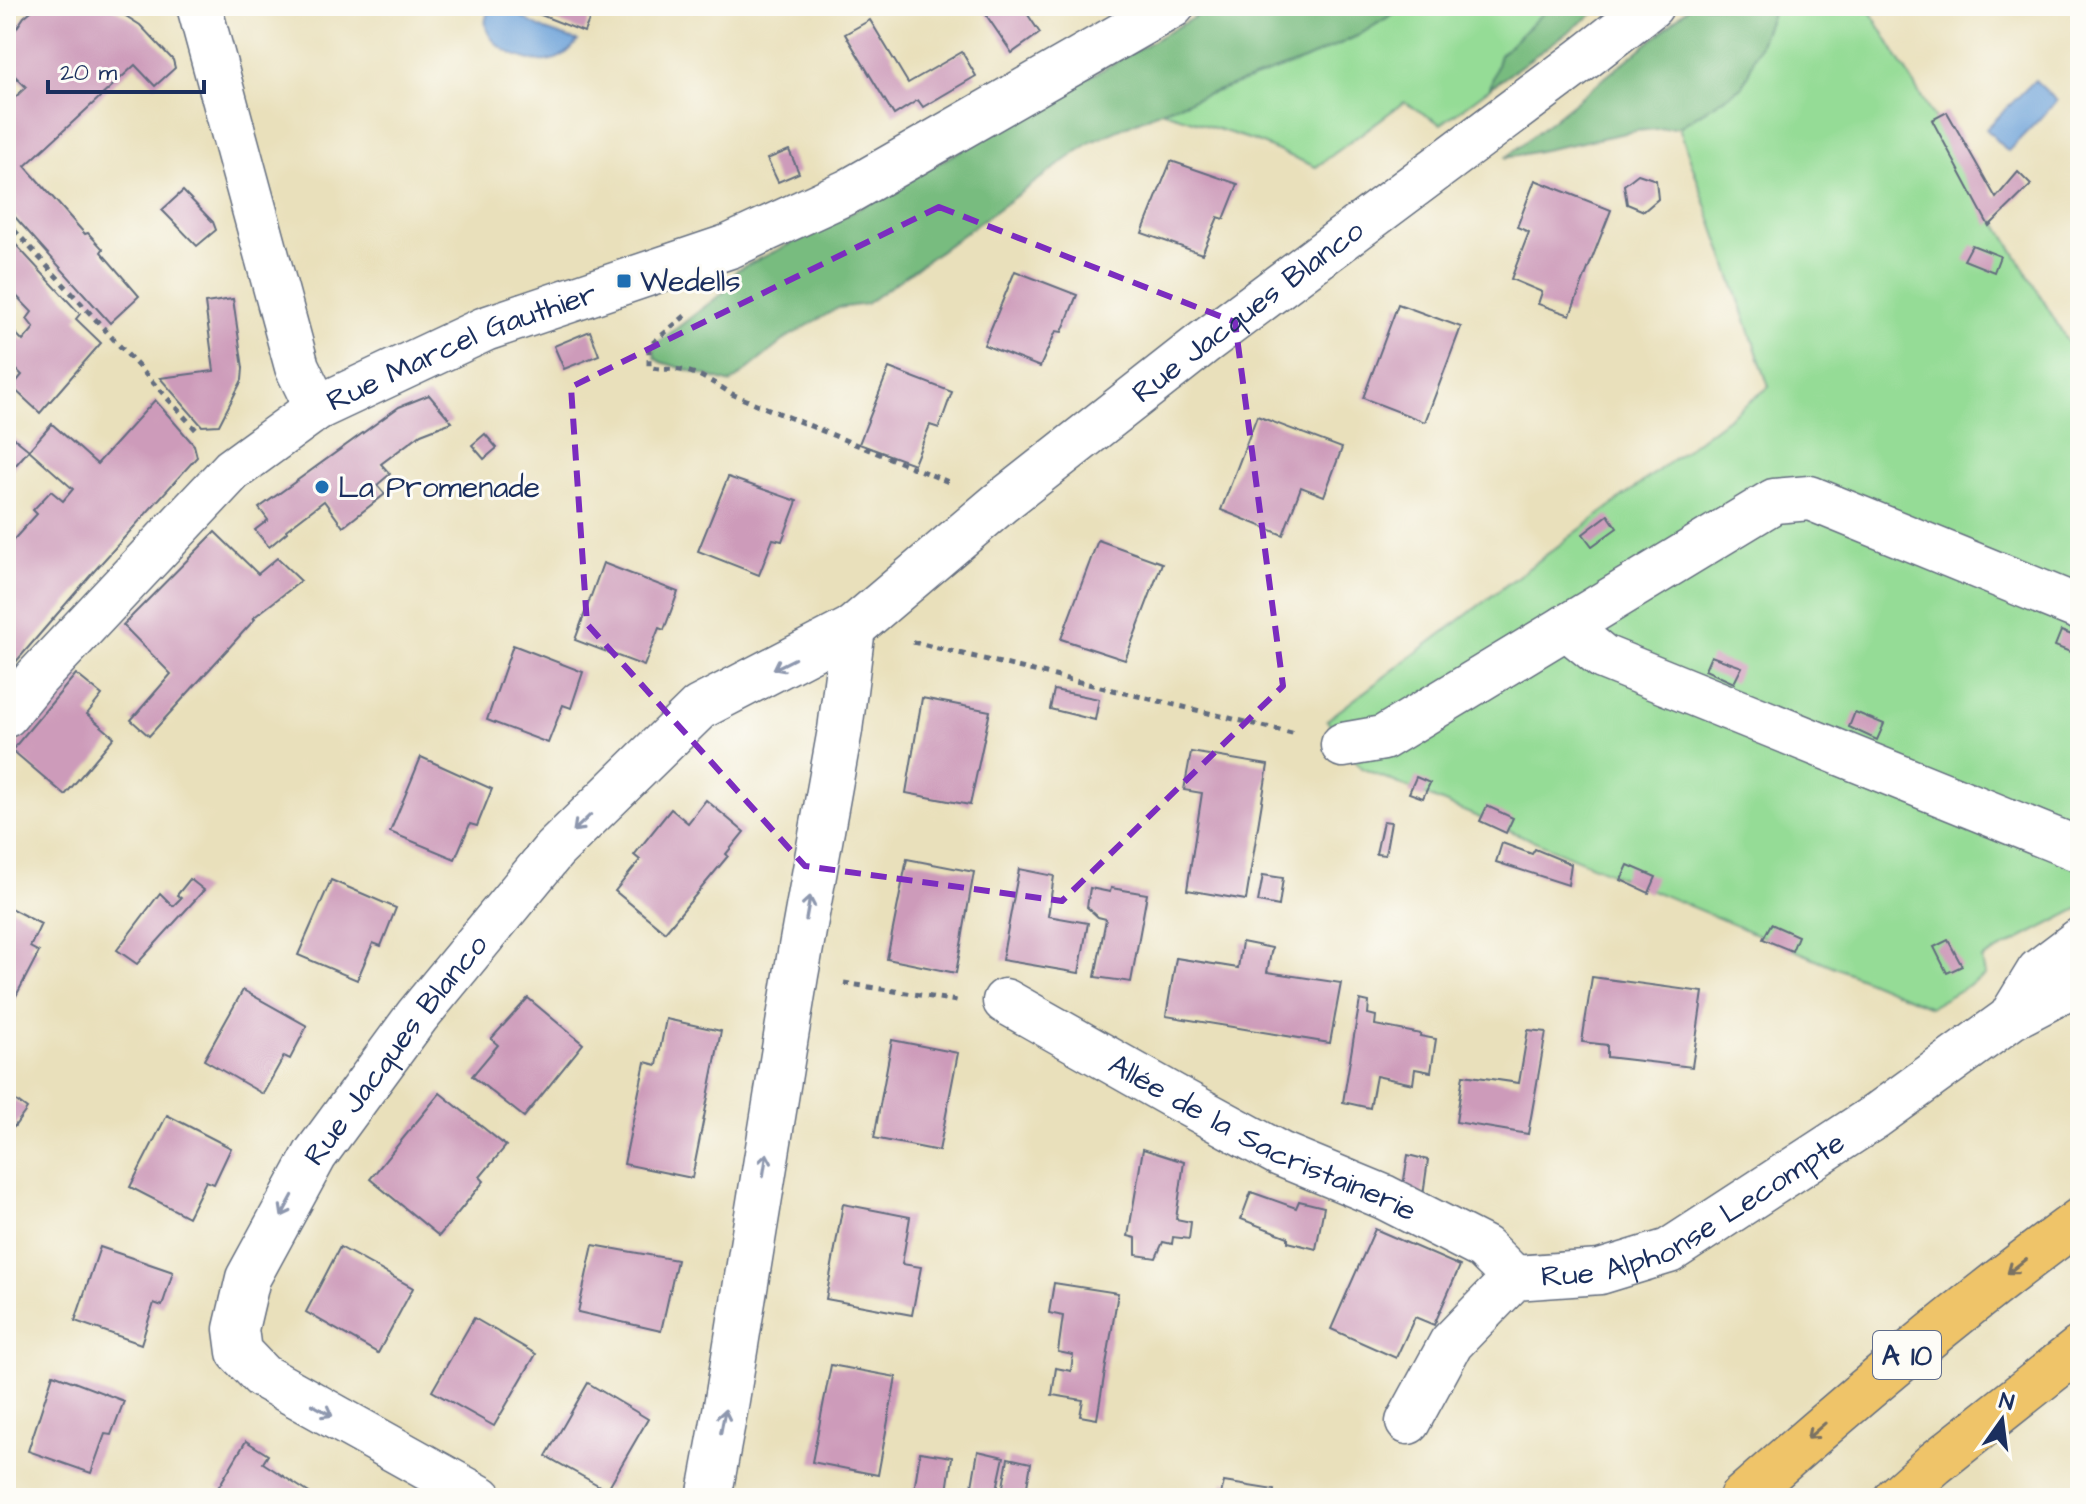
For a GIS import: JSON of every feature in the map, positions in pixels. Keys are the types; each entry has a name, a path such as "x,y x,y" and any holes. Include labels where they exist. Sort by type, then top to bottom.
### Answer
{"highway":[{"name":"A 10","path":"1741,1498 1868,1386 2080,1220"},
{"path":"1896,1498 2080,1348"}],"street":[{"path":"199,6 297,367 317,408"},
{"name":"Rue Marcel Gauthier","path":"6,715 36,678 232,470 317,408 485,329 730,246 849,191 1172,6"},
{"name":"Rue Jacques Blanco","path":"481,1498 262,1376 239,1352 236,1329 248,1278 315,1155 417,1016 554,850 699,708 853,628 1000,503 1202,344 1651,6"},
{"path":"1343,745 1383,738 1774,501 1810,498 2080,608"},
{"path":"1566,627 1603,657 2080,850"},
{"path":"709,1498 840,730 853,628"},
{"name":"Rue Alphonse Lecompte","path":"2011,1018 2039,971 2080,940"},
{"name":"Rue Alphonse Lecompte","path":"1408,1422 1451,1343 1514,1278 1600,1272 1669,1251 1876,1116 2011,1018 2080,982"},
{"name":"Allée de la Sacristainerie","path":"1005,1001 1280,1154 1384,1197 1484,1248 1514,1278"}],"path":[{"path":"6,221 232,470"},
{"path":"695,308 649,346 649,367 662,371 680,370 706,378 734,395 1000,503"},
{"path":"853,628 1343,745"},
{"path":"796,975 975,1004 1005,1001"}],"highlighted area":[{"path":"939,207 1235,322 1283,686 1062,901 805,866 587,624 571,387"}],"green space":[{"path":"1214,6 1406,6 1357,36 1304,60 1161,111 1091,142 866,304 838,308 788,337 731,383 655,358 656,344 724,292 737,270 840,219"},
{"path":"1406,6 1550,6 1500,55 1490,88 1441,124 1404,102 1316,167 1255,141 1161,111 1304,60 1357,36"},
{"path":"1550,6 1604,6 1490,88 1500,55"},
{"path":"1690,6 1775,6 1743,86 1679,127 1635,131 1505,158 1664,30"},
{"path":"1775,6 1867,6 2080,362 2080,908 1982,959 1985,976 1930,1007 1361,768 1327,720 1769,387 1679,127 1743,86"}],"water":[{"path":"492,6 505,6 545,30 578,41 552,60 538,61 517,56 490,37 486,18"},
{"path":"2035,80 2057,101 2008,151 1986,129"}],"building":[{"path":"37,6 110,6 140,25 173,60 175,68 155,86 135,65 25,166 85,234 88,233 103,249 101,252 139,296 110,323 6,207 6,106 26,87 6,67 6,44 24,17"},
{"path":"535,6 595,6 584,32 533,12"},
{"path":"980,6 1022,6 1040,33 1012,53"},
{"path":"870,20 908,83 962,52 976,76 923,107 918,100 894,115 845,34"},
{"path":"1947,112 1996,198 2018,172 2031,185 1989,226 1932,120"},
{"path":"789,150 799,173 778,182 767,159"},
{"path":"1171,161 1238,184 1224,219 1218,217 1202,254 1142,233"},
{"path":"1638,174 1656,180 1658,199 1644,211 1627,204 1624,185"},
{"path":"1535,180 1611,210 1570,315 1538,304 1542,292 1511,279 1529,232 1517,227"},
{"path":"183,191 213,222 216,230 197,246 162,210"},
{"path":"6,234 80,314 76,319 101,343 40,413 12,387 22,375 6,359 6,323 23,341 34,328 27,319 32,312 6,285"},
{"path":"1972,245 2000,256 1994,272 1964,260"},
{"path":"1015,271 1077,295 1062,332 1056,331 1040,367 984,345"},
{"path":"233,299 242,380 219,425 202,426 160,378 214,371 205,303"},
{"path":"1398,304 1461,327 1425,422 1363,398"},
{"path":"590,331 599,355 564,369 554,346"},
{"path":"889,368 952,392 939,428 930,425 914,464 859,444"},
{"path":"429,395 452,422 421,434 381,464 390,474 377,485 385,494 343,527 324,501 269,547 255,530 268,520 259,508 399,407"},
{"path":"155,400 194,445 197,457 14,664 6,657 6,548 37,514 33,510 51,491 63,501 73,489 29,450 52,424 97,464"},
{"path":"1257,416 1342,448 1324,496 1301,487 1283,535 1221,510"},
{"path":"485,434 497,448 484,459 472,445"},
{"path":"14,438 29,450 6,476 6,446"},
{"path":"728,477 797,501 782,541 773,539 759,575 698,551"},
{"path":"1608,515 1617,528 1592,546 1583,534"},
{"path":"215,532 258,574 277,558 301,581 253,618 149,736 131,720 171,674 123,625"},
{"path":"1098,540 1162,563 1125,660 1061,639"},
{"path":"603,563 678,592 664,630 659,628 644,666 575,640"},
{"path":"2061,631 2080,638 2080,656 2055,646"},
{"path":"513,645 583,672 571,708 563,705 548,743 487,720"},
{"path":"1711,656 1742,667 1734,683 1705,670"},
{"path":"76,674 102,695 87,714 114,737 65,795 12,750"},
{"path":"1054,690 1099,699 1095,720 1050,709"},
{"path":"922,698 990,711 970,805 906,793"},
{"path":"1855,712 1884,724 1877,740 1849,727"},
{"path":"1191,752 1268,765 1246,900 1187,890 1202,793 1184,790"},
{"path":"421,757 492,789 477,826 470,824 455,859 390,832"},
{"path":"1416,777 1430,783 1423,798 1409,793"},
{"path":"706,800 744,832 665,932 615,891 640,860 634,855 671,809 688,823"},
{"path":"1487,806 1513,818 1506,833 1480,821"},
{"path":"1383,821 1391,822 1385,855 1376,854"},
{"path":"1502,843 1532,854 1535,849 1571,864 1568,885 1496,862"},
{"path":"907,859 974,872 956,973 887,959"},
{"path":"1628,865 1656,877 1649,893 1621,880"},
{"path":"1019,869 1054,876 1048,916 1088,923 1079,973 1002,960"},
{"path":"1263,875 1283,878 1279,906 1258,902"},
{"path":"190,879 204,890 137,964 117,950 160,893 173,906 181,898 177,895"},
{"path":"331,880 396,908 381,946 373,943 357,980 298,955"},
{"path":"1090,888 1147,894 1131,982 1095,977 1106,919 1098,917 1087,907"},
{"path":"10,908 41,924 30,947 39,952 6,1015 6,915"},
{"path":"1771,924 1798,936 1792,951 1763,939"},
{"path":"1948,940 1962,966 1947,973 1934,947"},
{"path":"1242,942 1272,948 1267,972 1341,983 1330,1043 1166,1016 1176,958 1238,968"},
{"path":"1592,977 1703,992 1692,1067 1607,1057 1607,1045 1582,1042"},
{"path":"243,990 307,1026 290,1059 284,1056 263,1094 204,1060"},
{"path":"528,998 583,1044 524,1117 472,1076 498,1045 491,1039"},
{"path":"1360,1000 1369,1002 1368,1014 1376,1016 1375,1025 1436,1039 1431,1072 1415,1069 1413,1084 1376,1076 1370,1108 1343,1102"},
{"path":"666,1019 721,1031 692,1178 624,1164 645,1062 657,1065"},
{"path":"1528,1030 1546,1032 1528,1134 1456,1122 1463,1075 1519,1083"},
{"path":"892,1040 958,1053 939,1151 874,1138"},
{"path":"440,1093 506,1146 480,1177 484,1181 439,1236 370,1179"},
{"path":"15,1100 27,1109 14,1127 6,1121 6,1112"},
{"path":"167,1115 231,1148 214,1184 206,1181 188,1217 130,1187"},
{"path":"1143,1149 1184,1162 1176,1219 1191,1222 1189,1239 1173,1237 1172,1244 1163,1242 1156,1258 1136,1255 1136,1238 1128,1236"},
{"path":"1408,1155 1428,1160 1423,1195 1403,1186"},
{"path":"1251,1192 1296,1208 1299,1201 1324,1207 1316,1249 1288,1242 1288,1237 1241,1219"},
{"path":"843,1204 910,1217 902,1264 921,1267 912,1315 826,1299"},
{"path":"1375,1229 1460,1266 1434,1325 1415,1317 1396,1358 1331,1329"},
{"path":"593,1245 677,1260 661,1331 578,1312"},
{"path":"100,1247 173,1272 162,1306 154,1303 141,1344 75,1321"},
{"path":"340,1247 413,1288 378,1353 306,1312"},
{"path":"1054,1283 1118,1293 1097,1419 1080,1416 1083,1400 1052,1395 1056,1368 1071,1371 1073,1355 1058,1352 1063,1316 1049,1313"},
{"path":"474,1318 536,1354 494,1426 432,1391"},
{"path":"831,1365 896,1377 878,1475 812,1462"},
{"path":"53,1374 124,1401 111,1435 105,1434 91,1473 28,1451"},
{"path":"588,1383 648,1419 607,1490 546,1456"},
{"path":"246,1441 268,1455 263,1463 313,1498 234,1498 218,1488"},
{"path":"978,1451 1004,1457 995,1498 970,1498"},
{"path":"920,1452 952,1457 946,1498 913,1498"},
{"path":"1008,1458 1031,1463 1025,1498 1001,1498"},
{"path":"1224,1482 1274,1490 1273,1498 1220,1498"}],"place":[{"name":"Wedells","path":"624,281"},
{"name":"La Promenade","path":"322,487"}]}
